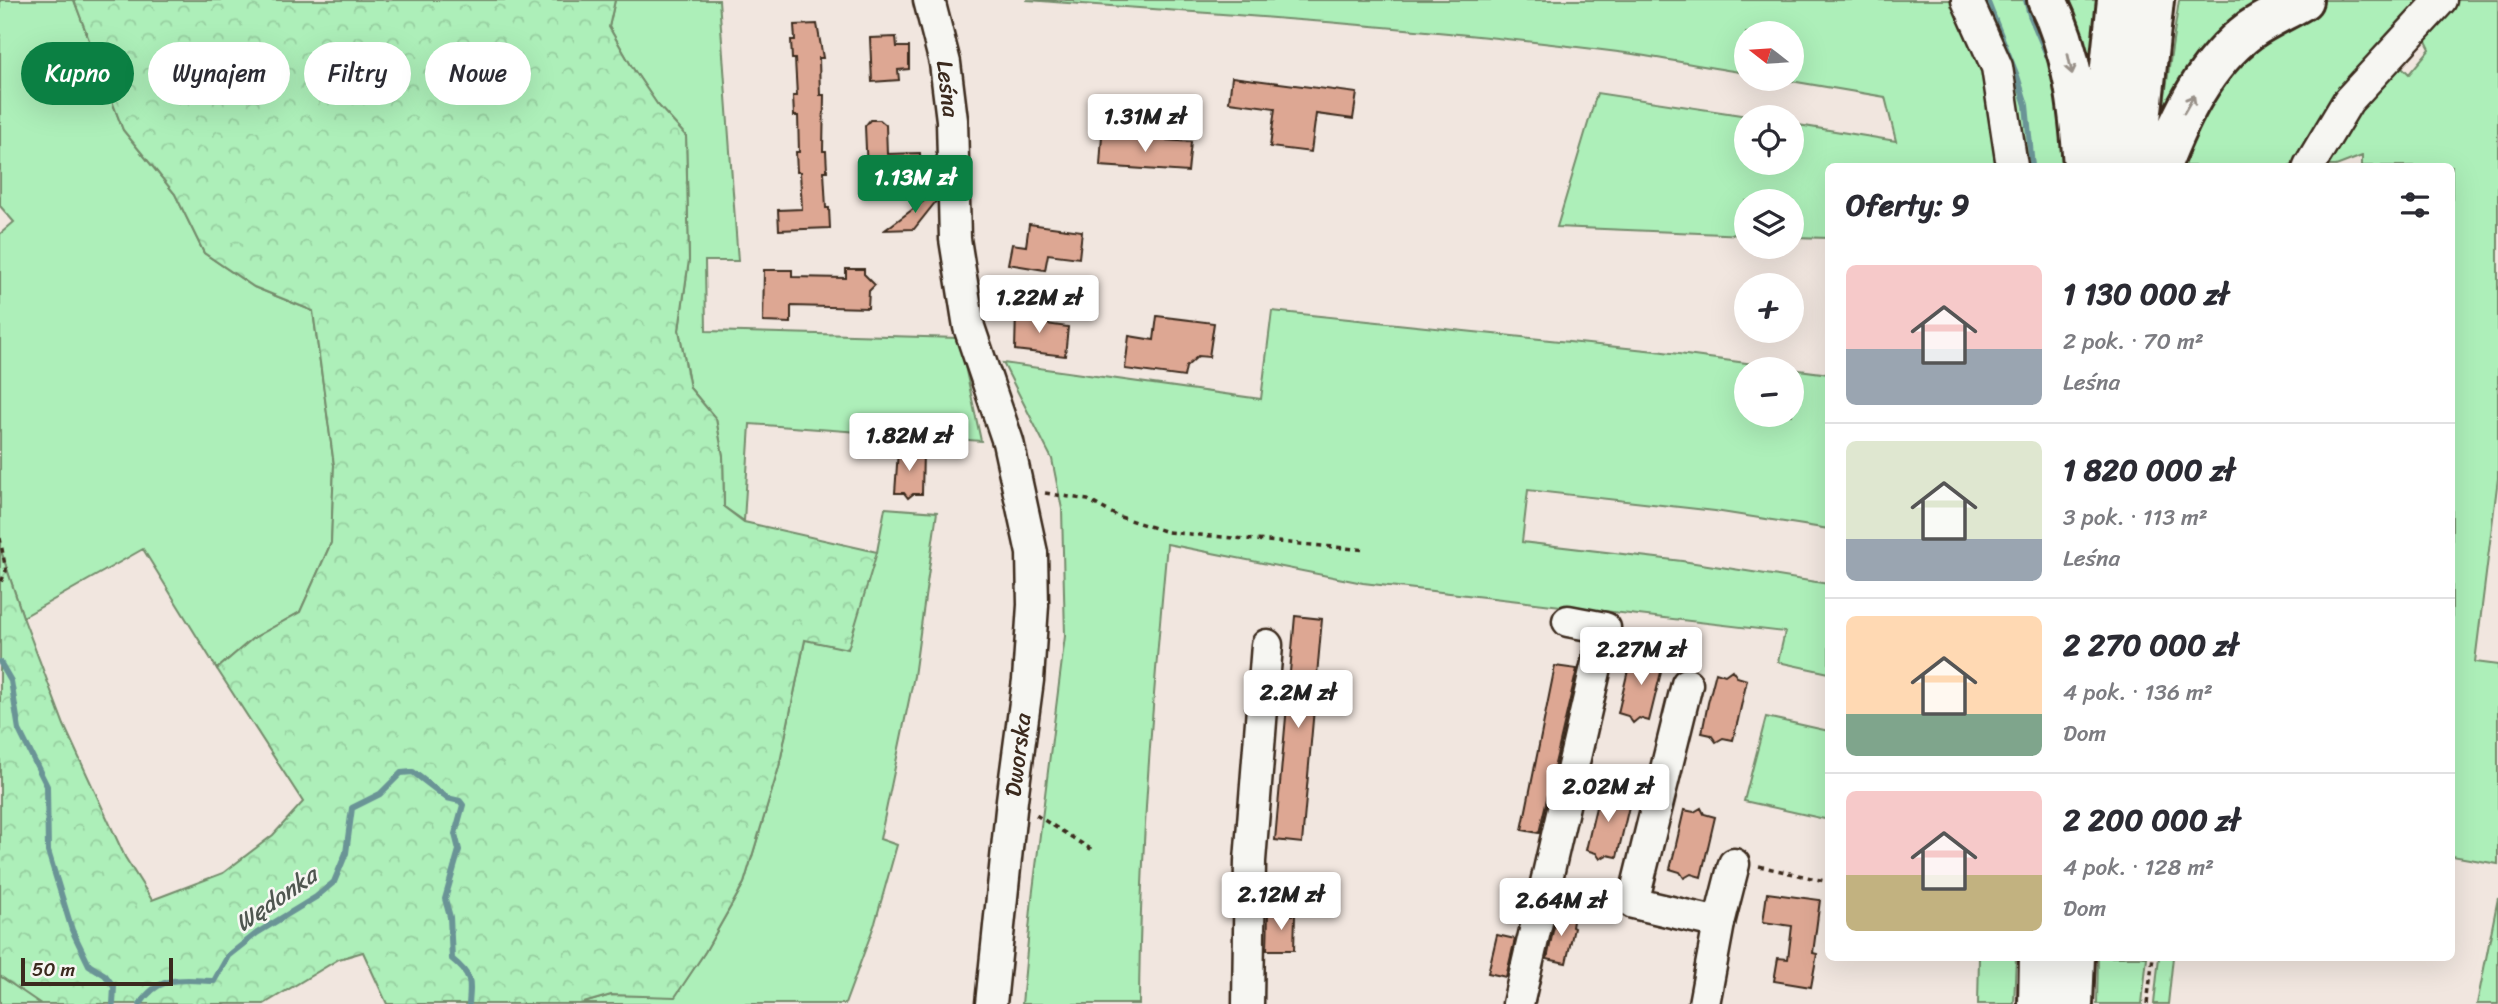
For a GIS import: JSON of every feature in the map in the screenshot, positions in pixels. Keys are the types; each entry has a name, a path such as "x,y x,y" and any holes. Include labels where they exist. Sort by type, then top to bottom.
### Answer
{"highway":[{"path":"2047,0 2066,44 2075,87 2084,163"},
{"path":"2100,163 2117,0"},
{"path":"2136,163 2154,0"},
{"path":"2162,163 2176,127 2206,75 2250,30 2303,0"},
{"path":"2038,1004 2039,961"},
{"path":"2073,1004 2075,961"}],"street":[{"name":"Leśna","path":"929,0 945,63 952,120 955,239 969,327 1008,442 1021,498"},
{"path":"1967,0 1997,67 2012,163"},
{"path":"2311,163 2348,101 2441,0"},
{"name":"Dworska","path":"991,1004 1012,800 1028,680 1033,605 1032,553 1021,498"},
{"path":"1518,1004 1605,628 1567,621"},
{"path":"1248,1004 1250,861 1267,645"},
{"path":"1687,684 1633,902 1719,923"},
{"path":"1704,1004 1719,923 1734,864"}],"path":[{"path":"1021,498 1088,499 1117,516 1167,532 1367,550"},
{"path":"0,538 6,571 0,584"},
{"path":"1012,800 1094,851"},
{"path":"1734,864 1753,865 1825,881"},
{"path":"2147,1004 2152,961"}],"green space":[{"path":"0,0 74,0 90,42 21,42 21,105 114,105 123,130 175,194 204,253 254,287 313,311 334,465 331,543 300,612 252,639 217,669 143,549 23,617 0,548 0,234 14,222 0,206"},
{"path":"74,0 615,0 609,27 657,104 686,136 689,260 679,330 690,388 716,419 723,456 724,507 744,522 877,552 848,649 805,640 779,767 744,883 705,952 675,997 611,995 580,1004 387,1004 363,952 339,959 264,1004 41,1004 0,976 0,548 64,725 125,857 152,900 223,873 273,835 303,802 217,669 252,639 300,612 331,543 334,465 313,311 254,287 204,253 175,194 123,130 114,105 134,105 134,42 90,42"},
{"path":"615,0 719,0 738,261 705,261 706,331 959,338 981,441 750,424 744,521 724,507 723,456 716,419 690,388 679,330 689,260 686,136 657,104 609,27"},
{"path":"1026,0 2036,0 2046,24 2069,163 1825,163 1825,238 1804,237 1804,189 1734,189 1734,234 1557,227 1597,93 1734,114 1734,175 1804,175 1804,126 1896,141 1885,97 1804,83 1804,21 1734,21 1734,71 1626,53 1476,36"},
{"path":"2059,0 2098,0 2088,95"},
{"path":"2179,0 2263,0 2162,116"},
{"path":"2321,0 2433,0 2394,59 2409,74 2430,49 2424,37 2448,0 2498,0 2498,478 2475,662 2498,665 2498,864 2455,857 2455,163 2362,163 2362,156 2344,163 2174,163 2226,70"},
{"path":"1272,311 1734,361 1734,427 1804,427 1804,371 1825,373 1825,528 1715,511 1528,490 1522,542 1682,561 1825,583 1825,672 1778,662 1785,632 1363,583 1167,544 1145,831 1139,1004 1022,1004 1032,898 1065,636 1062,509 1052,459 1003,363 1261,399"},
{"path":"885,508 937,512 914,676 880,839 897,845 875,923 845,1004 580,1004 611,995 675,996 705,952 744,883 779,767 805,640 877,552"},
{"path":"1766,717 1825,730 1825,819 1744,801"},
{"path":"2498,898 2498,1004 2477,1004"},
{"path":"1979,961 2016,961 2014,1004 1978,1004"},
{"path":"2098,961 2147,961 2142,1004 2097,1004"},
{"path":"2159,961 2173,961 2168,1004 2154,1004"},
{"path":"0,976 41,1003 41,1004 0,1004"}],"building":[{"path":"817,24 823,58 819,58 820,95 824,95 823,151 826,151 827,171 824,171 830,228 779,230 778,210 802,209 796,152 799,152 798,116 794,116 793,96 797,96 795,59 792,59 791,40 795,40 794,25"},
{"path":"896,37 897,47 909,47 909,69 898,70 899,80 872,82 870,38"},
{"path":"1232,77 1357,93 1353,119 1316,114 1311,152 1270,147 1275,108 1229,102"},
{"path":"870,120 880,120 886,125 887,154 920,153 922,192 868,196 865,126"},
{"path":"1102,135 1191,142 1188,172 1100,166"},
{"path":"936,192 937,200 914,229 885,230"},
{"path":"1029,224 1082,231 1079,258 1048,254 1045,270 1008,264 1012,244 1026,246"},
{"path":"846,269 864,269 864,274 875,285 869,291 868,308 791,306 791,323 763,322 764,270 792,270 792,277 846,278"},
{"path":"1016,311 1039,314 1039,320 1047,321 1046,324 1068,327 1065,356 1015,350"},
{"path":"1157,316 1214,323 1209,357 1198,356 1186,367 1184,377 1125,369 1129,336 1154,340"},
{"path":"898,451 923,452 922,494 913,494 908,498 904,493 895,493"},
{"path":"1295,616 1322,619 1302,843 1275,840"},
{"path":"1649,651 1654,658 1664,660 1649,721 1639,718 1633,723 1628,716 1618,713 1632,653 1642,655"},
{"path":"1555,666 1577,669 1539,833 1522,830"},
{"path":"1732,670 1737,677 1747,680 1733,740 1723,738 1716,742 1711,735 1702,733 1708,703 1716,672 1725,675"},
{"path":"1617,789 1621,795 1631,798 1617,857 1607,855 1600,859 1596,853 1586,850 1600,790 1610,793"},
{"path":"1701,808 1704,814 1715,817 1701,877 1691,874 1684,878 1680,872 1670,869 1684,810 1694,812"},
{"path":"1767,893 1820,900 1813,953 1817,954 1811,987 1774,981 1778,958 1788,959 1792,926 1763,922"},
{"path":"1557,912 1574,915 1574,928 1566,963 1547,959"},
{"path":"1268,914 1295,915 1294,950 1267,950"},
{"path":"1497,935 1515,939 1506,977 1488,973"}],"waterway":[{"path":"1987,0 2026,105 2032,163"},
{"path":"2026,0 2048,57"},
{"name":"Wędonka","path":"0,662 11,681 19,730 47,786 48,851 72,930 89,965 105,975 114,987 113,1004"},
{"name":"Wędonka","path":"140,1004 148,994 164,983 182,980 214,981 228,956 257,933 316,897 334,882 346,853 352,808 380,794 401,773 413,772 447,798 460,801 463,805 455,834 459,850 445,899 450,917 452,959 469,979 469,1004"}]}
